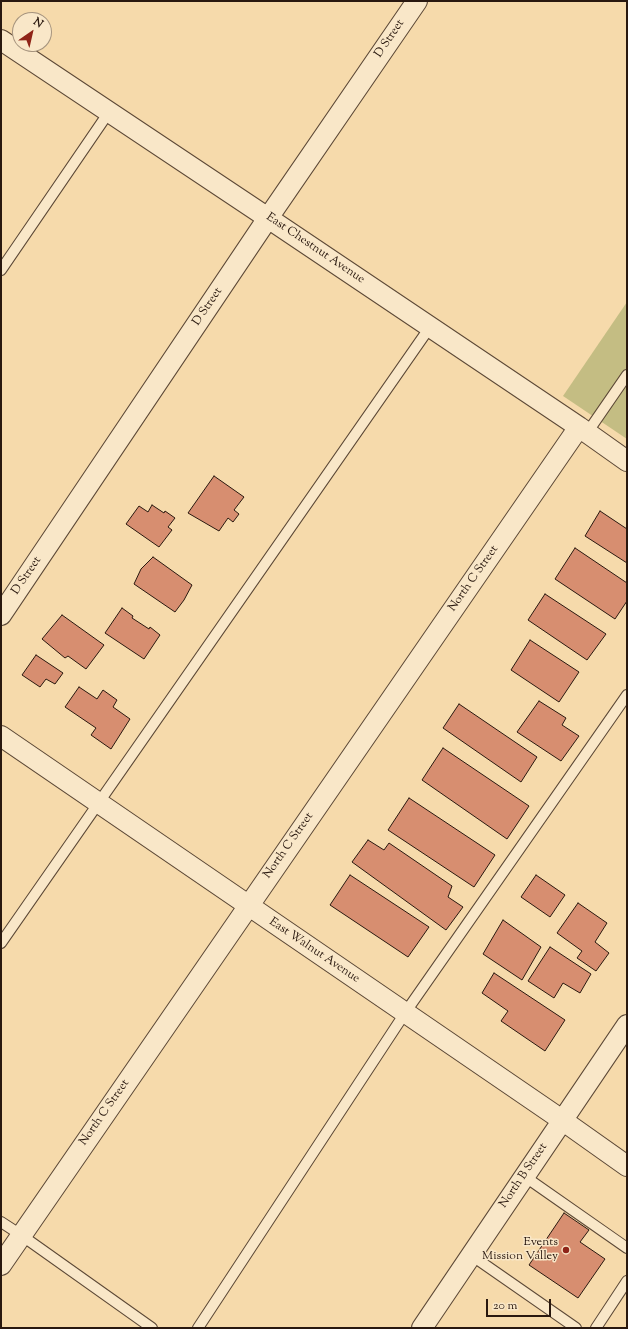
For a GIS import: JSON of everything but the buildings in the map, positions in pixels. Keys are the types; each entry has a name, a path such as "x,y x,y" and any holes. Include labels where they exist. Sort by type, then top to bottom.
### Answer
{"street":[{"name":"D Street","path":"1,615 416,1"},
{"name":"East Chestnut Avenue","path":"1,40 583,430 627,462"},
{"name":"North C Street","path":"1,1265 248,906 583,430"},
{"name":"East Walnut Avenue","path":"1,736 627,1166"},
{"name":"North B Street","path":"422,1328 627,1025"}],"lane":[{"path":"1,270 109,112"},
{"path":"1,943 100,803 430,327"},
{"path":"583,430 627,375"},
{"path":"198,1328 405,1013 627,695"},
{"path":"524,1176 627,1248"},
{"path":"1,1222 152,1328"},
{"path":"471,1255 576,1328"},
{"path":"596,1328 627,1281"}],"shaded area":[{"path":"627,302 627,439 563,396"}],"place":[{"name":"Events Mission Valley","path":"566,1250"}]}
